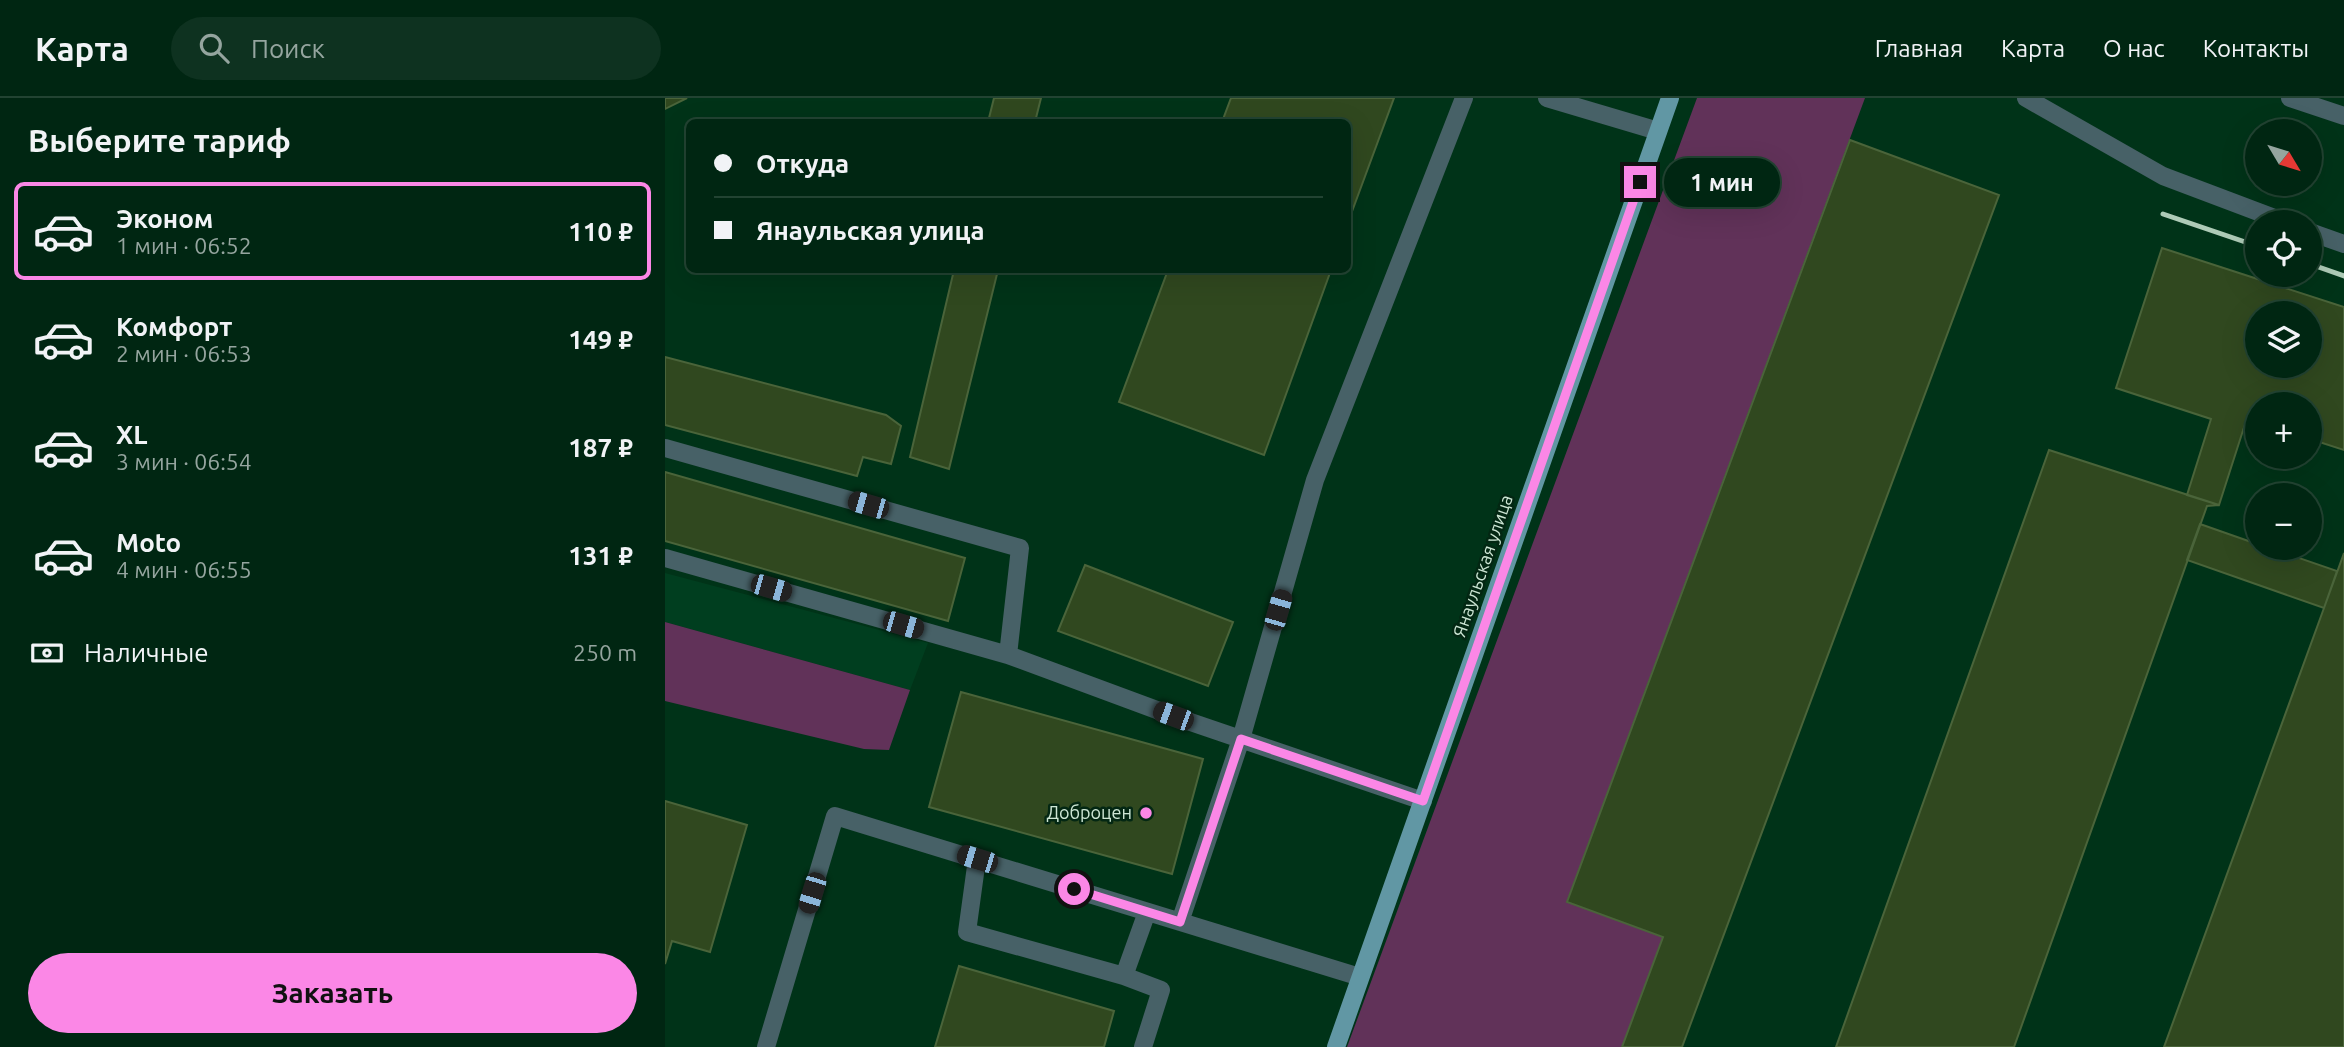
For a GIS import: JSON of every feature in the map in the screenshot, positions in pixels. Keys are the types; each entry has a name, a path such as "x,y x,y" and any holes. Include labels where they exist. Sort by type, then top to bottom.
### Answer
{"main road":[{"name":"Янаульская улица","path":"1336,1047 1670,98"}],"street":[{"path":"1180,922 1241,739 1315,481 1464,98"},
{"path":"1548,98 1658,131"},
{"path":"2026,98 2163,176 2253,210"},
{"path":"2290,98 2344,116"},
{"path":"2322,236 2344,244"},
{"path":"665,448 1020,548 1008,655"},
{"path":"665,558 1008,655 1423,801"},
{"path":"766,1047 835,816 1360,977"},
{"path":"977,859 967,932 1124,976 1161,990 1143,1047"},
{"path":"1124,976 1147,912"}],"shaded area":[{"path":"1697,98 1865,98 1567,901 1663,937 1622,1047 1347,1047"},
{"path":"665,573 928,643 910,690 665,622"},
{"path":"665,622 910,690 889,750 864,749 665,701"}],"building":[{"path":"665,98 687,98 665,109"},
{"path":"994,98 1041,98 1036,119 989,119"},
{"path":"1231,98 1394,98 1351,214 1351,119 1223,119"},
{"path":"1850,140 1999,195 1682,1047 1622,1047 1663,937 1567,902"},
{"path":"2162,248 2245,275 2245,287 2282,287 2344,307 2344,450 2322,443 2322,392 2245,392 2245,424 2219,505 2187,495 2211,419 2116,388"},
{"path":"953,273 997,273 949,469 910,457"},
{"path":"1167,273 1330,273 1264,455 1119,402"},
{"path":"665,357 886,415 901,426 891,464 863,457 857,476 665,425"},
{"path":"2049,450 2219,505 2207,506 2014,1047 1836,1047"},
{"path":"665,472 965,558 948,621 665,541"},
{"path":"2200,524 2245,540 2245,560 2305,560 2337,571 2324,608 2187,560"},
{"path":"2344,553 2344,1047 2164,1047 2324,608"},
{"path":"1085,565 1233,622 1208,686 1058,631"},
{"path":"961,692 1203,759 1172,874 929,807"},
{"path":"665,801 747,825 710,952 672,941 665,964"},
{"path":"959,966 1114,1011 1104,1047 935,1047"}],"railway":[{"path":"2163,214 2245,242"},
{"path":"2322,268 2344,276"}],"place":[{"name":"Доброцен","path":"1146,813"}],"route":[{"path":"1074,889 1180,922 1241,739 1423,801 1640,182"}]}
